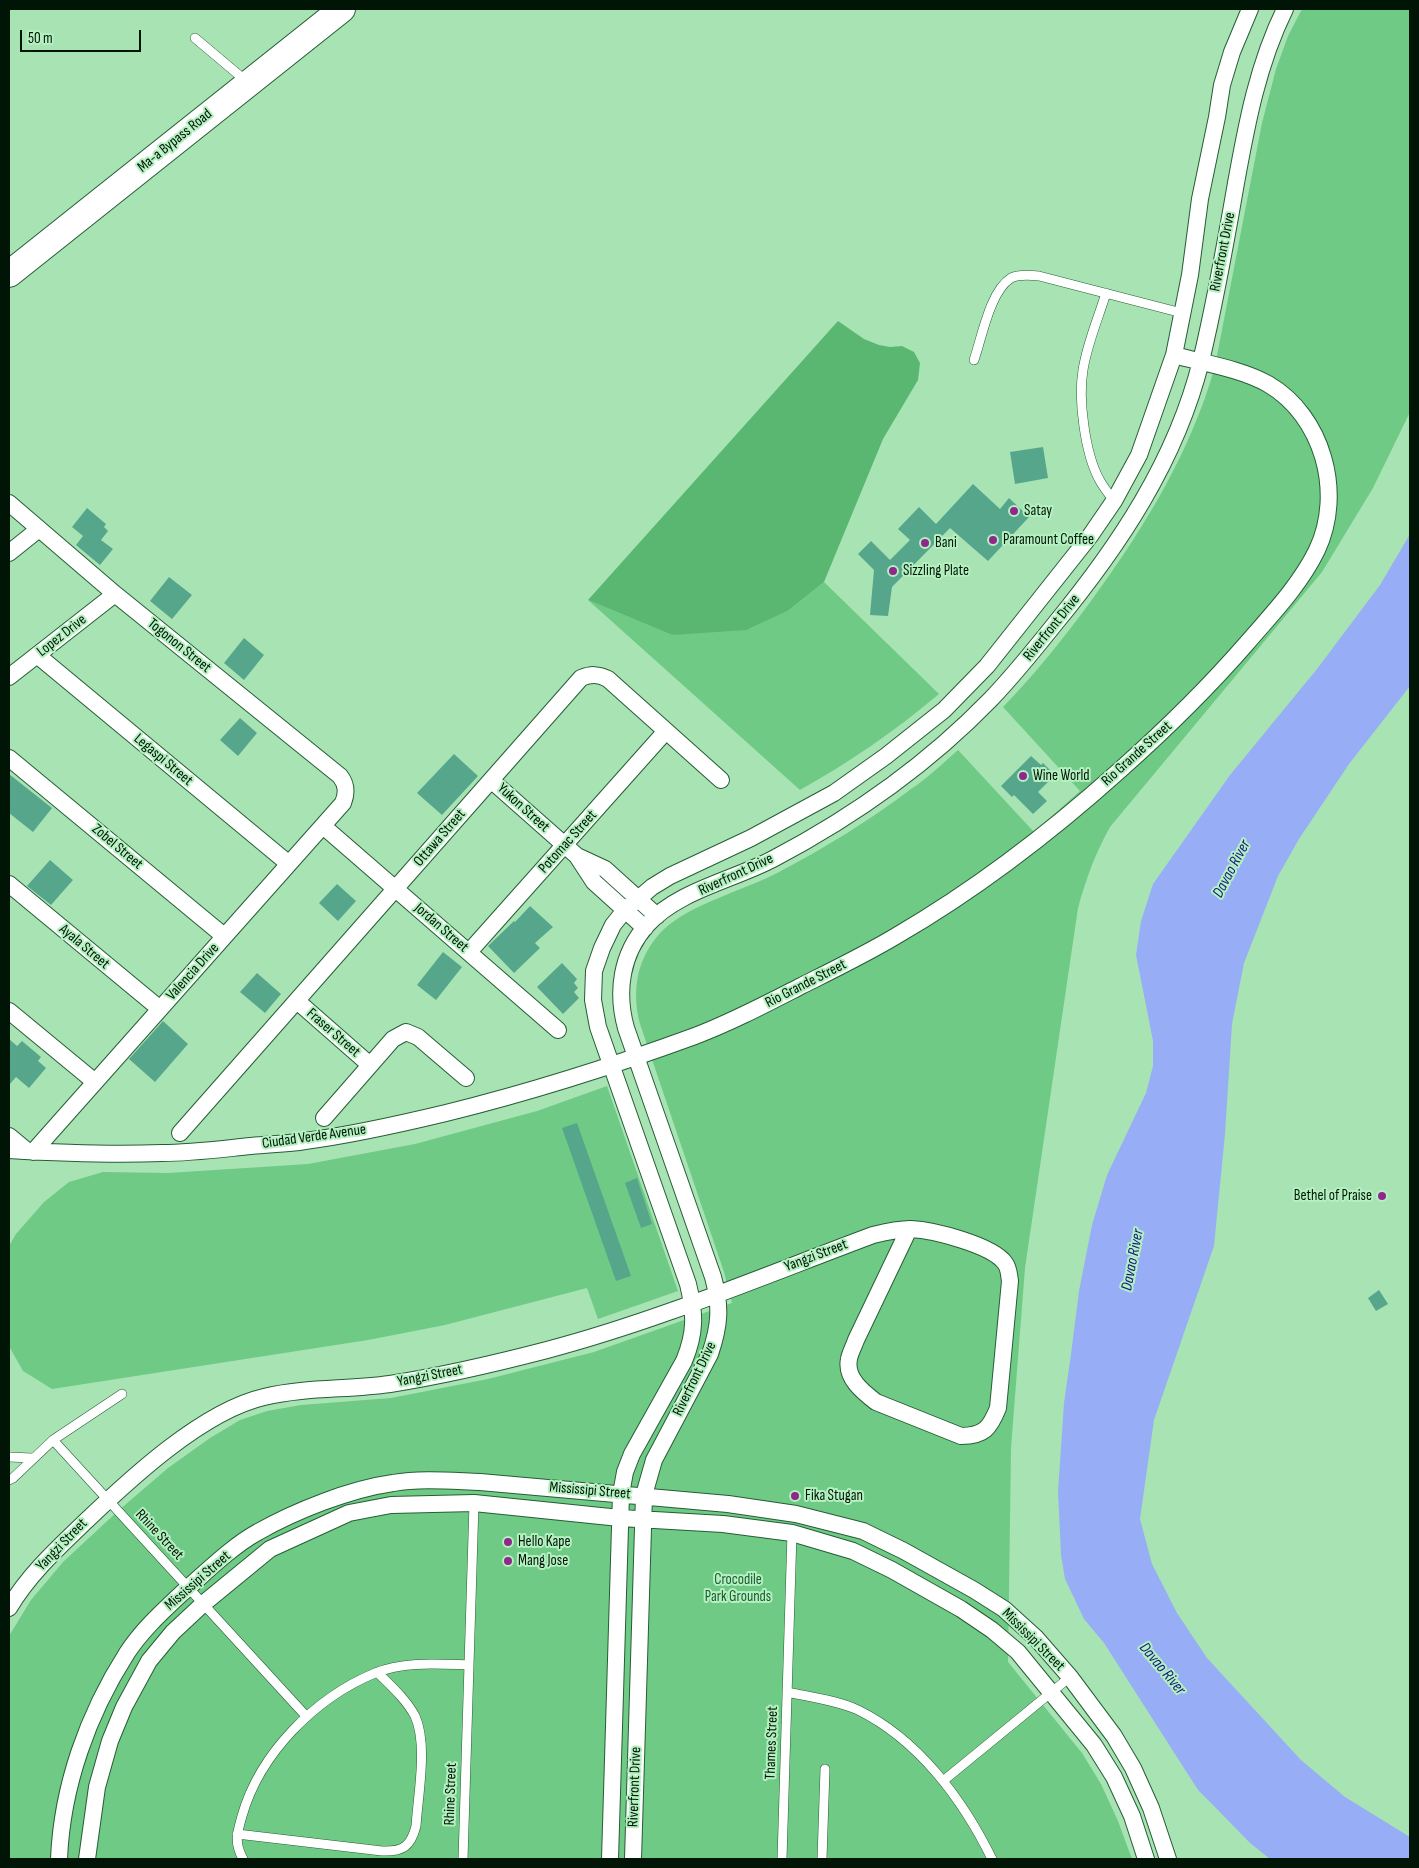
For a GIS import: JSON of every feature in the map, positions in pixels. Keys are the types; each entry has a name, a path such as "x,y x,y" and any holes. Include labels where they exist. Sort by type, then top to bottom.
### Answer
{"main road":[{"name":"Ma-a Bypass Road","path":"9,274 342,9"}],"street":[{"name":"Riverfront Drive","path":"610,1859 621,1494 625,1472 632,1454 690,1348 694,1318 693,1302 688,1284 598,1027 593,1000 594,971 613,925 637,898 670,876 751,838 834,793 886,756 944,710 987,666 1090,536 1114,501 1138,455 1174,355 1190,275 1200,199 1218,117 1222,85 1232,52 1250,9"},
{"name":"Riverfront Drive","path":"633,1859 644,1495 654,1460 710,1354 718,1325 719,1311 717,1293 621,1009 622,980 626,962 634,944 645,928 657,916 686,897 771,860 850,814 904,777 962,729 1009,680 1111,553 1154,483 1180,427 1201,362 1247,120 1262,64 1275,30 1286,9"},
{"name":"Rio Grande Street","path":"611,1065 698,1034 749,1013 828,973 898,936 1003,865 1059,823 1170,724 1224,670 1286,598 1303,574 1318,547 1327,519 1329,486 1322,448 1300,412 1268,384 1243,374 1174,355"},
{"name":"Togonon Street","path":"9,503 115,594 340,776 346,789"},
{"path":"9,553 39,529"},
{"path":"1090,536 1111,553"},
{"name":"Lopez Drive","path":"9,678 115,594"},
{"name":"Legaspi Street","path":"37,655 289,864"},
{"name":"Ottawa Street","path":"180,1133 577,682 587,676 598,675 608,679 721,780"},
{"name":"Potomac Street","path":"469,952 666,731"},
{"name":"Zobel Street","path":"9,758 224,936"},
{"name":"Yukon Street","path":"491,780 577,856 594,882 645,928"},
{"name":"Valencia Drive","path":"30,1151 95,1082 323,826 343,803 346,789"},
{"name":"Jordan Street","path":"323,826 558,1030"},
{"name":"Yukon Street","path":"577,856 605,869 657,916"},
{"name":"Ayala Street","path":"9,884 160,1009"},
{"name":"Fraser Street","path":"297,1001 370,1065"},
{"path":"9,1011 95,1082"},
{"name":"Fraser Street","path":"324,1118 393,1038 406,1032 418,1037 466,1078"},
{"name":"Ciudad Verde Avenue","path":"9,1150 91,1154 166,1153 305,1141 402,1123 495,1101 536,1090 611,1065"},
{"path":"9,1136 30,1151"},
{"name":"Yangzi Street","path":"9,1608 19,1591 53,1552 108,1500 159,1456 202,1425 241,1404 263,1397 299,1391 390,1384 485,1365 590,1338 873,1235 909,1229 943,1234 964,1241 999,1257 1005,1263 1009,1271 1010,1282 998,1408 993,1420 985,1430 974,1436 961,1436 876,1402 853,1380 848,1369 849,1359 856,1340 909,1229"},
{"name":"Mississipi Street","path":"60,1859 64,1818 72,1780 87,1733 102,1697 128,1651 156,1618 189,1588 257,1532 341,1496 393,1482 480,1482 644,1495 728,1504 786,1513 864,1531 912,1555 1004,1609 1036,1638 1070,1677 1114,1736 1133,1768 1151,1808 1168,1859"},
{"name":"Mississipi Street","path":"87,1859 91,1821 100,1778 110,1741 124,1707 149,1661 173,1632 203,1604 270,1549 349,1513 391,1505 474,1503 620,1518 723,1524 792,1533 853,1551 892,1570 961,1609 992,1630 1018,1652 1052,1691 1094,1745 1114,1777 1132,1816 1146,1859"},
{"path":"64,1818 91,1821"}],"lane":[{"path":"194,38 248,83"},
{"path":"974,360 990,308 1002,287 1012,278 1026,275 1039,276 1182,313"},
{"path":"1106,293 1088,349 1081,388 1083,416 1094,467 1099,480 1114,501"},
{"path":"9,1480 53,1440 122,1394"},
{"name":"Rhine Street","path":"53,1440 306,1716"},
{"path":"9,1457 32,1458"},
{"name":"Rhine Street","path":"463,1859 474,1503"},
{"path":"787,1692 792,1533"},
{"path":"243,1859 238,1850 237,1834 257,1777 280,1745 306,1716 353,1683 377,1672 410,1665 469,1665"},
{"path":"237,1834 394,1852 405,1848 413,1838 416,1826 422,1750 420,1732 415,1716 404,1700 377,1672"},
{"path":"943,1780 1070,1677"},
{"name":"Thames Street","path":"782,1859 787,1692 827,1700 857,1710 889,1729 918,1754 943,1780 965,1812 992,1859"},
{"path":"822,1859 825,1768"}],"green space":[{"name":"Crocodile Park Grounds","path":"1302,9 1410,9 1410,412 1373,488 1322,572 1110,827 1100,847 1078,908 1025,1268 1011,1448 1008,1662 1082,1753 1101,1784 1118,1821 1132,1859 9,1859 9,1636 31,1600 63,1562 168,1468 210,1438 240,1420 267,1411 301,1405 391,1398 488,1379 594,1352 732,1303 724,1272 640,1024 636,990 644,958 656,938 680,917 713,900 765,879 830,843 880,812 917,785 958,750 1034,832 1080,791 1003,707 1060,642 1110,574 1164,489 1193,429 1215,366 1262,123 1276,69 1288,36"},
{"path":"838,321 864,339 879,345 890,347 902,346 914,352 920,363 918,380 883,439 824,582 789,610 746,630 672,635 588,600"},
{"path":"824,582 939,694 872,745 800,790 588,600 672,635 789,610"},
{"path":"607,1086 678,1291 598,1319 587,1288 445,1325 368,1340 52,1389 23,1371 10,1348 9,1246 16,1234 44,1202 69,1182 103,1172 168,1173 308,1164 415,1144 537,1111"}],"water":[{"name":"Davao River","path":"1410,534 1410,686 1349,764 1299,839 1278,876 1244,963 1232,1024 1225,1134 1214,1246 1154,1420 1140,1519 1152,1564 1177,1613 1207,1658 1301,1760 1345,1797 1410,1837 1410,1859 1270,1859 1250,1843 1198,1790 1104,1643 1084,1619 1065,1579 1061,1555 1058,1492 1064,1403 1079,1291 1092,1225 1107,1175 1146,1093 1153,1066 1153,1041 1136,955 1141,921 1153,884 1230,775 1317,669 1380,585"}],"building":[{"path":"1043,447 1048,478 1015,484 1010,452"},
{"path":"973,484 1000,509 1009,498 1029,517 988,561 950,528 892,587 888,616 870,615 874,570 858,554 871,541 890,560 910,540 898,529 919,507 936,524"},
{"path":"87,508 106,524 104,527 108,531 101,540 113,549 100,565 76,545 83,536 72,527"},
{"path":"169,577 192,595 172,619 150,601"},
{"path":"244,638 264,655 244,680 224,663"},
{"path":"240,718 257,733 238,756 220,740"},
{"path":"454,754 478,776 442,815 417,793"},
{"path":"1031,756 1041,765 1043,763 1055,775 1038,792 1047,801 1033,814 1014,795 1012,797 1001,786"},
{"path":"9,774 52,808 33,832 9,813"},
{"path":"50,860 73,880 51,905 27,886"},
{"path":"337,884 356,901 338,921 319,903"},
{"path":"530,906 553,927 535,943 540,948 514,973 488,946"},
{"path":"443,952 462,967 436,1000 417,985"},
{"path":"562,963 577,979 574,983 578,988 574,992 579,998 563,1014 537,987"},
{"path":"257,973 281,994 265,1013 240,992"},
{"path":"163,1021 188,1044 155,1082 129,1059"},
{"path":"9,1039 17,1046 22,1041 41,1057 38,1061 46,1068 29,1088 16,1077 9,1085"},
{"path":"577,1123 631,1276 616,1281 562,1128"},
{"path":"637,1178 652,1224 641,1228 625,1183"},
{"path":"1379,1290 1388,1304 1376,1311 1368,1298"}],"place":[{"name":"Satay","path":"1014,511"},
{"name":"Paramount Coffee","path":"993,540"},
{"name":"Bani","path":"925,543"},
{"name":"Sizzling Plate","path":"893,571"},
{"name":"Wine World","path":"1023,776"},
{"name":"Bethel of Praise","path":"1382,1196"},
{"name":"Fika Stugan","path":"795,1496"},
{"name":"Hello Kape","path":"508,1542"},
{"name":"Mang Jose","path":"508,1561"}]}
